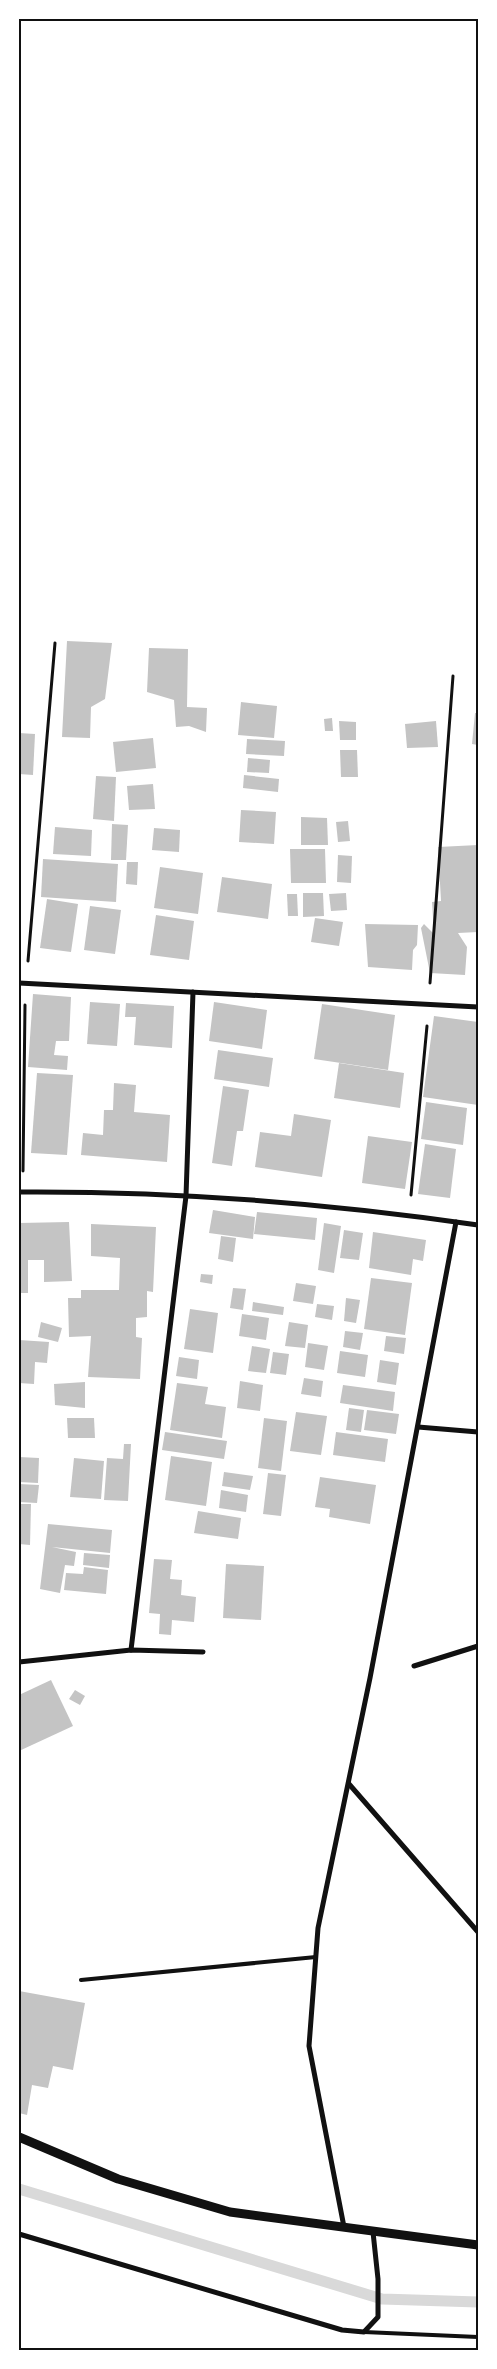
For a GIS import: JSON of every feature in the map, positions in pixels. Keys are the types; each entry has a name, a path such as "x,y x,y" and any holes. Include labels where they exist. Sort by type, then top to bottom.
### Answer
{"street":[{"path":"19,983 478,1007"},
{"path":"131,1650 186,1196 193,992"},
{"path":"20,1192 186,1196 409,1215 478,1226"},
{"path":"344,2228 309,2046 318,1928 349,1784 456,1222"},
{"path":"418,1427 478,1432"},
{"path":"414,1666 478,1646"},
{"path":"19,1662 131,1650 202,1652"},
{"path":"349,1784 478,1932"},
{"path":"19,2138 118,2179 230,2212 478,2245"},
{"path":"19,2234 342,2330 364,2332 378,2317 378,2279 374,2232"}],"lane":[{"path":"82,1980 316,1957"},
{"path":"364,2332 478,2338"}],"path":[{"path":"20,1192 26,983 55,643"},
{"path":"409,1215 428,1004 453,676"}],"building":[{"path":"67,641 112,643 105,699 91,707 90,738 62,737"},
{"path":"149,648 188,649 187,707 207,708 206,732 189,726 176,727 174,700 147,692"},
{"path":"241,702 277,706 274,738 238,735"},
{"path":"475,713 478,713 478,745 472,744"},
{"path":"332,718 333,731 325,731 324,719"},
{"path":"339,721 356,722 356,740 340,740"},
{"path":"436,721 438,747 407,748 405,724"},
{"path":"19,733 35,734 33,775 19,774"},
{"path":"153,738 156,768 116,772 113,742"},
{"path":"247,739 285,741 284,756 246,754"},
{"path":"340,750 357,750 358,777 341,777"},
{"path":"248,758 270,760 269,773 247,772"},
{"path":"244,775 279,779 278,792 243,788"},
{"path":"96,776 116,777 114,821 93,819"},
{"path":"153,784 155,809 129,810 127,786"},
{"path":"241,810 276,812 274,844 239,842"},
{"path":"301,817 327,818 328,845 301,845"},
{"path":"348,821 350,841 338,842 336,822"},
{"path":"112,824 128,825 126,860 111,860"},
{"path":"55,827 92,830 91,856 53,854"},
{"path":"154,828 180,830 179,852 152,850"},
{"path":"478,845 478,932 458,933 467,947 465,975 430,973 421,928 424,924 434,934 432,902 441,901 438,847"},
{"path":"290,849 325,849 326,883 291,883"},
{"path":"338,855 352,856 351,883 337,882"},
{"path":"43,859 118,864 116,902 41,897"},
{"path":"127,862 138,862 137,885 126,884"},
{"path":"160,867 203,873 198,914 154,908"},
{"path":"222,877 272,884 268,919 217,912"},
{"path":"303,893 323,893 324,916 303,917"},
{"path":"346,893 347,910 331,911 329,894"},
{"path":"287,894 297,894 298,916 288,916"},
{"path":"47,899 78,904 71,952 40,948"},
{"path":"90,906 121,910 115,954 84,950"},
{"path":"156,915 194,921 189,960 150,955"},
{"path":"315,918 343,922 339,946 311,942"},
{"path":"365,924 418,925 417,945 413,950 412,970 368,967"},
{"path":"33,994 71,997 69,1041 56,1041 54,1055 68,1056 67,1070 28,1067"},
{"path":"90,1002 120,1004 117,1046 87,1044"},
{"path":"214,1002 267,1010 262,1049 209,1041"},
{"path":"126,1003 174,1006 172,1048 134,1045 136,1017 125,1017"},
{"path":"322,1004 395,1015 388,1070 314,1059"},
{"path":"434,1016 478,1022 476,1065 478,1066 478,1105 423,1097"},
{"path":"218,1050 273,1058 269,1087 214,1079"},
{"path":"339,1063 404,1073 400,1108 334,1098"},
{"path":"37,1073 73,1075 67,1155 31,1153"},
{"path":"114,1083 136,1085 134,1112 170,1115 167,1162 81,1155 83,1133 103,1135 104,1110 113,1110"},
{"path":"223,1086 249,1090 243,1131 237,1131 232,1166 212,1163"},
{"path":"426,1102 467,1108 463,1145 421,1139"},
{"path":"294,1114 331,1120 322,1177 255,1167 260,1132 291,1136"},
{"path":"368,1136 412,1142 405,1189 362,1183"},
{"path":"425,1144 456,1149 450,1198 418,1194"},
{"path":"213,1210 255,1217 253,1239 209,1233"},
{"path":"257,1212 317,1218 315,1240 254,1234"},
{"path":"69,1222 72,1281 44,1282 44,1260 28,1260 28,1293 19,1293 19,1223"},
{"path":"324,1223 341,1226 334,1273 318,1270"},
{"path":"91,1224 156,1227 153,1292 147,1291 147,1317 136,1318 136,1337 142,1338 140,1379 88,1377 91,1336 69,1337 68,1298 81,1298 81,1290 119,1290 120,1258 91,1256"},
{"path":"344,1230 363,1233 359,1260 340,1258"},
{"path":"373,1232 426,1240 423,1261 413,1259 411,1275 369,1268"},
{"path":"221,1236 236,1238 233,1262 218,1259"},
{"path":"201,1274 213,1275 212,1284 200,1282"},
{"path":"371,1278 412,1283 405,1335 364,1329"},
{"path":"296,1283 316,1286 313,1304 293,1301"},
{"path":"233,1288 246,1289 243,1310 230,1308"},
{"path":"346,1298 360,1300 356,1323 344,1321"},
{"path":"253,1302 284,1307 283,1315 252,1311"},
{"path":"317,1304 334,1306 332,1320 315,1317"},
{"path":"190,1309 218,1313 213,1353 184,1349"},
{"path":"242,1314 269,1318 266,1340 239,1336"},
{"path":"41,1322 62,1328 58,1342 38,1337"},
{"path":"289,1322 308,1325 305,1348 285,1346"},
{"path":"345,1331 363,1333 360,1350 343,1347"},
{"path":"386,1336 406,1338 404,1354 384,1351"},
{"path":"19,1340 49,1342 47,1363 35,1362 34,1384 19,1383"},
{"path":"308,1343 328,1346 324,1370 305,1367"},
{"path":"252,1346 270,1349 266,1373 248,1371"},
{"path":"340,1351 368,1355 365,1377 337,1373"},
{"path":"273,1352 289,1354 286,1375 270,1373"},
{"path":"179,1357 199,1360 197,1379 176,1376"},
{"path":"380,1360 399,1363 396,1385 377,1382"},
{"path":"304,1378 323,1381 321,1397 301,1394"},
{"path":"240,1381 263,1385 260,1411 237,1408"},
{"path":"85,1382 85,1408 55,1405 54,1384"},
{"path":"177,1383 208,1387 205,1404 226,1407 222,1438 170,1430"},
{"path":"343,1385 395,1392 393,1411 340,1403"},
{"path":"349,1408 364,1410 361,1432 346,1430"},
{"path":"367,1410 399,1414 396,1434 364,1430"},
{"path":"296,1412 327,1416 321,1455 290,1451"},
{"path":"67,1418 94,1418 95,1438 68,1438"},
{"path":"264,1418 287,1421 281,1471 258,1468"},
{"path":"165,1432 227,1441 224,1459 162,1450"},
{"path":"336,1432 388,1439 385,1462 333,1455"},
{"path":"124,1444 131,1444 128,1501 104,1500 107,1458 123,1459"},
{"path":"171,1456 212,1462 206,1506 165,1500"},
{"path":"19,1457 39,1458 38,1483 19,1482"},
{"path":"74,1458 104,1461 101,1499 70,1497"},
{"path":"224,1472 253,1476 250,1490 222,1486"},
{"path":"268,1473 286,1475 281,1516 263,1514"},
{"path":"320,1477 376,1485 370,1524 329,1517 330,1509 315,1507"},
{"path":"19,1484 39,1485 37,1503 19,1502"},
{"path":"221,1490 248,1495 246,1512 219,1508"},
{"path":"19,1504 31,1504 30,1545 19,1544"},
{"path":"198,1511 241,1518 238,1539 194,1533"},
{"path":"48,1524 112,1530 110,1553 52,1547 76,1552 74,1566 65,1565 60,1593 40,1589"},
{"path":"84,1553 110,1555 109,1568 83,1565"},
{"path":"154,1559 172,1560 170,1579 182,1580 181,1595 196,1597 194,1622 172,1620 171,1635 159,1634 160,1614 149,1613"},
{"path":"226,1564 264,1566 261,1620 223,1618"},
{"path":"84,1567 108,1570 106,1594 64,1590 66,1573 83,1574"},
{"path":"51,1680 73,1726 19,1751 19,1695"},
{"path":"75,1690 85,1696 80,1705 69,1699"},
{"path":"19,1991 85,2003 73,2070 53,2066 48,2088 32,2085 27,2115 19,2113"}],"waterway":[{"path":"19,2189 382,2299 478,2302"}]}
